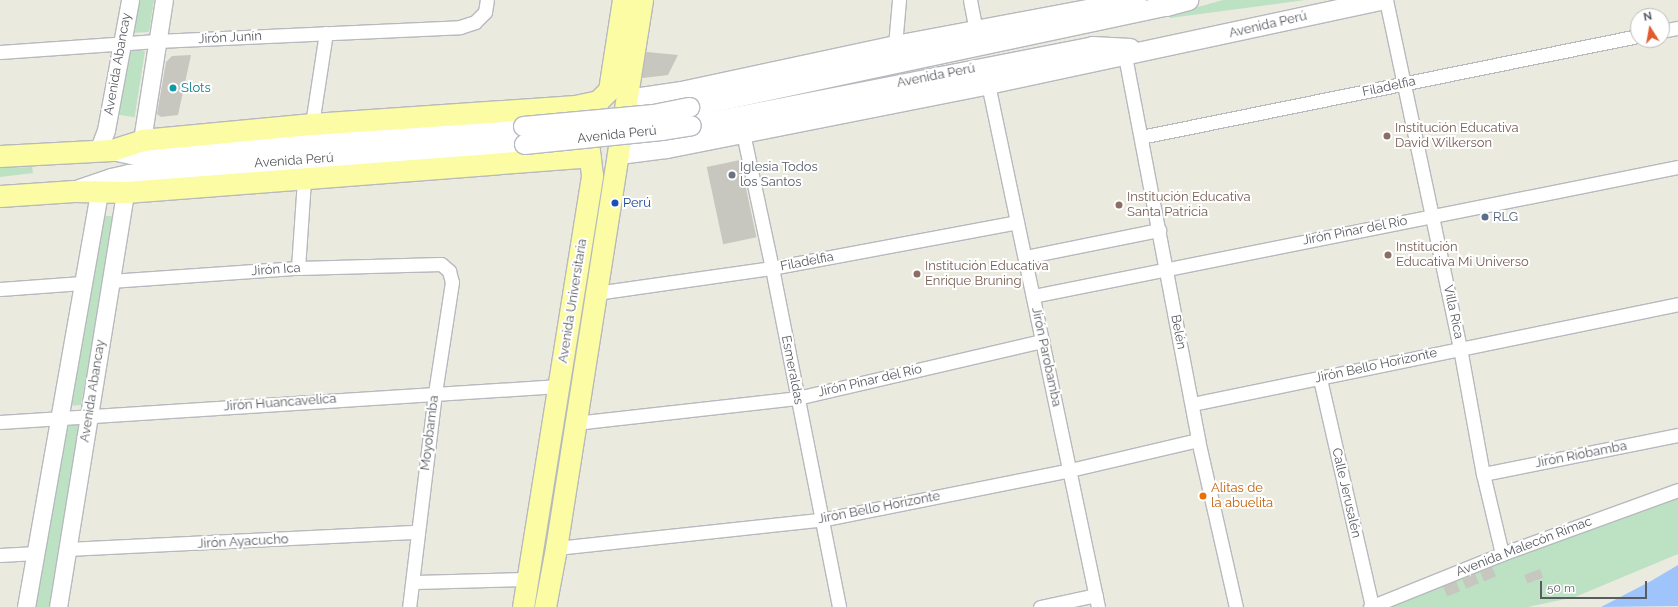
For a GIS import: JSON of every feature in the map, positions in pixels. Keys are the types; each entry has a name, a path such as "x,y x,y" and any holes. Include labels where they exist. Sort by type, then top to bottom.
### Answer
{"main road":[{"name":"Avenida Universitaria","path":"523,607 560,386 592,175 589,126 592,110 598,101 609,90 623,0"},
{"name":"Avenida Universitaria","path":"545,607 556,548 619,154 642,0"},
{"path":"627,99 681,91 895,45 1110,3 1136,0"},
{"name":"Avenida Perú","path":"105,150 144,157 524,135 662,130 690,116 1188,0"},
{"name":"Avenida Perú","path":"619,154 666,148 988,84 1156,50 1380,0"},
{"name":"Avenida Perú","path":"690,116 1092,46 1156,50"},
{"name":"Avenida Perú","path":"0,156 105,150 142,140 312,124 575,106 598,101"},
{"name":"Avenida Perú","path":"0,196 74,191 99,192 127,183 524,135"},
{"name":"Avenida Perú","path":"74,191 111,178 127,183 304,180 590,156"}],"street":[{"name":"Avenida Abancay","path":"105,150 106,130 130,0"},
{"path":"142,140 164,0"},
{"name":"Jirón Junín","path":"0,52 157,41 460,27 475,22 485,12 486,0"},
{"path":"895,45 899,0"},
{"path":"970,0 976,30"},
{"name":"Villa Rica","path":"1386,0 1460,348 1483,474 1502,554"},
{"path":"312,124 326,33"},
{"name":"Filadelfia","path":"1141,138 1630,38"},
{"name":"Belén","path":"1125,56 1198,440 1236,607"},
{"name":"Jirón Parobamba","path":"988,84 1097,601"},
{"name":"Esmeraldas","path":"743,133 772,268 820,520 839,607"},
{"name":"Jirón Pinar del Río","path":"1033,296 1678,167"},
{"path":"298,268 304,180"},
{"name":"Avenida Abancay","path":"58,607 127,183"},
{"path":"26,607 99,192"},
{"name":"Filadelfia","path":"596,293 772,268 1017,222"},
{"path":"1025,257 1159,230"},
{"name":"Jirón Ica","path":"110,281 298,268 441,264"},
{"name":"Moyobamba","path":"409,607 435,393 452,282 449,271 441,264"},
{"path":"0,289 82,283"},
{"name":"Jirón Bello Horizonte","path":"1192,404 1320,379 1460,348 1678,304"},
{"name":"Jirón Pinar del Río","path":"575,423 797,398 1042,341"},
{"name":"Calle Jerusalén","path":"1320,379 1371,607"},
{"name":"Jirón Huancavelica","path":"0,422 560,386"},
{"name":"Jirón Riobamba","path":"1483,474 1678,435"},
{"name":"Jirón Bello Horizonte","path":"556,548 820,520 1070,470 1198,440"},
{"name":"Avenida Malecón Rímac","path":"1371,607 1502,554 1678,490"},
{"name":"Jirón Ayacucho","path":"67,550 418,532"},
{"path":"0,555 36,553"},
{"path":"413,582 528,579"},
{"path":"1040,607 1097,601"}],"green space":[{"path":"135,0 154,0 149,32 129,33"},
{"path":"1223,0 1305,0 1170,18 1169,15"},
{"path":"129,48 145,51 135,117 119,115"},
{"path":"32,167 33,173 0,177 0,168"},
{"path":"97,216 115,216 81,405 66,406"},
{"path":"63,421 79,421 54,592 51,607 34,607"},
{"path":"1678,495 1678,554 1575,597 1528,607 1383,607 1507,558"}],"water":[{"path":"1678,565 1678,606 1601,607 1651,581"}],"building":[{"path":"647,52 678,55 668,75 643,78 639,73 643,54"},
{"name":"Slots","path":"191,55 178,115 161,117 157,114 166,62 172,56"},
{"path":"740,160 756,237 723,244 707,167"},
{"path":"1492,567 1496,576 1484,581 1480,572"},
{"path":"1540,569 1543,577 1527,583 1524,575"},
{"path":"1475,574 1479,583 1466,589 1462,580"},
{"path":"1456,581 1460,591 1447,596 1443,586"}],"place":[{"name":"Slots","path":"173,88"},
{"name":"Institución Educativa David Wilkerson","path":"1387,136"},
{"name":"Iglesia Todos los Santos","path":"732,175"},
{"name":"Perú","path":"615,203"},
{"name":"Institución Educativa Santa Patricia","path":"1119,205"},
{"name":"RLG","path":"1485,217"},
{"name":"Institución Educativa Mi Universo","path":"1388,255"},
{"name":"Institución Educativa Enrique Bruning","path":"917,274"},
{"name":"Alitas de la abuelita","path":"1203,496"}]}
